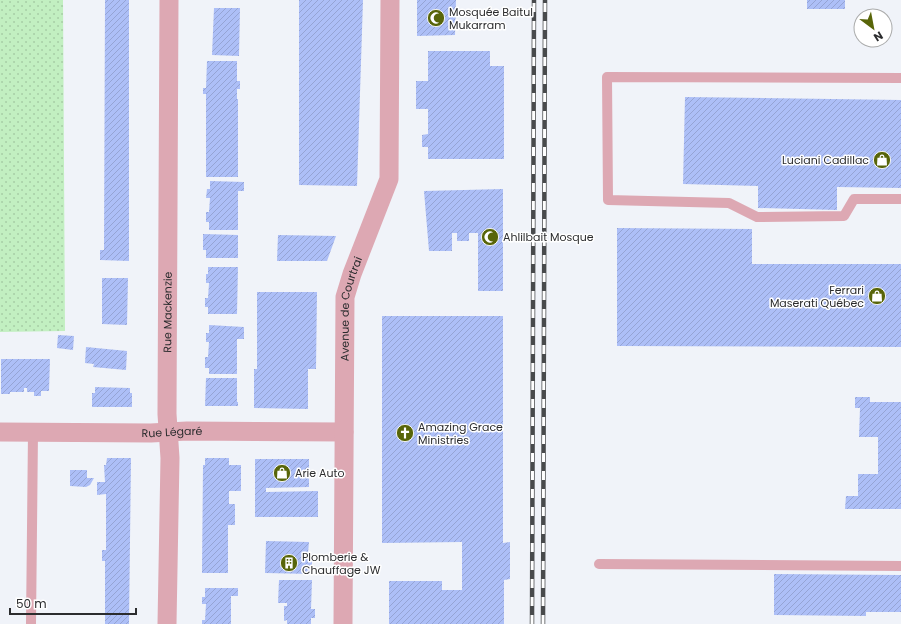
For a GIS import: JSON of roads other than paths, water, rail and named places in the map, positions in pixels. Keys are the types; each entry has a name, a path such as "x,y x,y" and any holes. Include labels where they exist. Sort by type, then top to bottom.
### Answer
{"street":[{"name":"Rue Mackenzie","path":"167,624 170,458 168,432 169,0"},
{"name":"Avenue de Courtrai","path":"343,624 345,298 352,274 389,179 390,0"},
{"name":"Rue Légaré","path":"0,432 344,432"}],"lane":[{"path":"901,78 607,77 608,200 729,203 757,217 844,216 854,199 901,199"},
{"path":"31,624 33,432"},
{"path":"599,564 901,566"}],"railway":[{"path":"532,624 534,0"},
{"path":"543,624 545,0"}],"place":[{"name":"Mosquée Baitul Mukarram","path":"436,18"},
{"name":"Luciani Cadillac","path":"882,160"},
{"name":"Ahlilbait Mosque","path":"490,237"},
{"name":"Ferrari Maserati Québec","path":"877,296"},
{"name":"Amazing Grace Ministries","path":"405,433"},
{"name":"Arie Auto","path":"282,473"},
{"name":"Plomberie & Chauffage JW","path":"289,563"}]}
